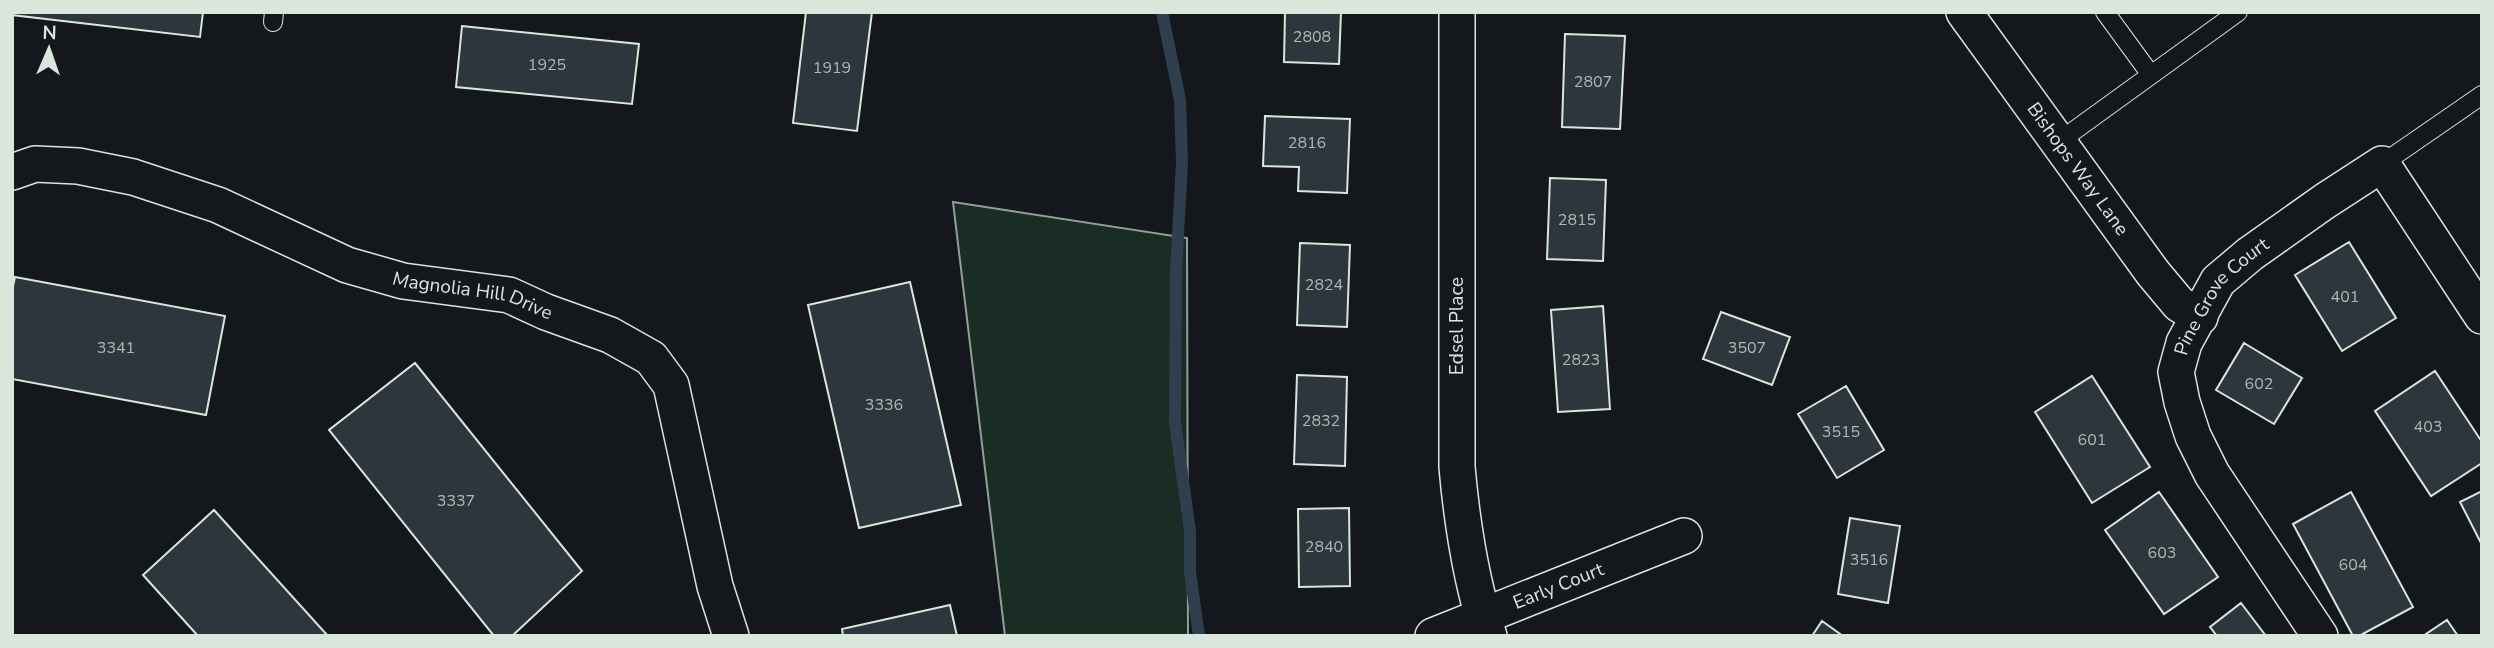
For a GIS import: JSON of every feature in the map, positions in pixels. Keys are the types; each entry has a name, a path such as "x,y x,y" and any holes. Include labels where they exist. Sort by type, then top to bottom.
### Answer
{"street":[{"name":"Edsel Place","path":"1457,12 1457,467 1461,512 1486,626"},
{"name":"Bishops Way Lane","path":"1964,12 2153,273 2179,304 2200,317"},
{"name":"Magnolia Hill Drive","path":"12,172 35,164 78,166 133,177 219,205 347,265 403,281 509,295 546,312 610,335 651,358 671,385 715,586 731,636"},
{"path":"2382,164 2482,316"},
{"name":"Pine Grove Court","path":"2320,636 2212,474 2193,436 2176,372 2184,343 2218,281 2250,254 2382,164"},
{"name":"Early Court","path":"1433,636 1486,626 1684,536"}],"lane":[{"path":"2105,12 2151,75"},
{"path":"2057,143 2238,12"},
{"path":"2382,164 2482,95"}],"green space":[{"path":"953,202 1187,238 1188,636 1005,636"}],"building":[{"path":"12,12 203,12 200,37 12,15"},
{"path":"806,12 872,12 857,131 793,123"},
{"path":"1285,12 1341,12 1339,64 1284,62"},
{"path":"462,26 639,44 632,104 456,87"},
{"path":"1565,34 1625,36 1620,129 1562,127"},
{"path":"1265,116 1350,119 1347,193 1298,191 1299,167 1263,166"},
{"path":"1550,178 1606,180 1603,261 1547,259"},
{"path":"2349,242 2396,318 2342,351 2295,275"},
{"path":"1300,243 1350,245 1347,327 1297,325"},
{"path":"15,277 225,316 206,415 12,379 12,291"},
{"path":"910,282 961,505 859,528 808,305"},
{"path":"1603,306 1610,409 1558,412 1551,310"},
{"path":"1721,312 1790,337 1772,385 1703,359"},
{"path":"2244,343 2302,378 2274,424 2216,390"},
{"path":"415,363 582,571 512,636 494,636 329,430"},
{"path":"2435,371 2482,442 2482,463 2431,496 2375,411"},
{"path":"1297,375 1347,377 1345,466 1294,464"},
{"path":"2092,376 2150,467 2092,503 2035,412"},
{"path":"1846,386 1884,450 1837,478 1798,414"},
{"path":"2482,491 2482,545 2460,502"},
{"path":"2159,492 2218,577 2164,614 2105,530"},
{"path":"2351,492 2413,607 2359,636 2353,636 2293,524"},
{"path":"1349,508 1350,586 1299,587 1298,509"},
{"path":"214,510 328,636 198,636 143,575"},
{"path":"1850,518 1900,526 1888,603 1838,594"},
{"path":"2241,603 2266,636 2217,636 2210,627"},
{"path":"950,605 957,636 843,636 842,629"},
{"path":"2447,620 2458,636 2423,636"},
{"path":"1822,621 1843,636 1812,636"}],"waterway":[{"path":"1162,12 1180,100 1182,162 1176,271 1175,423 1190,531 1190,572 1199,636"}]}
